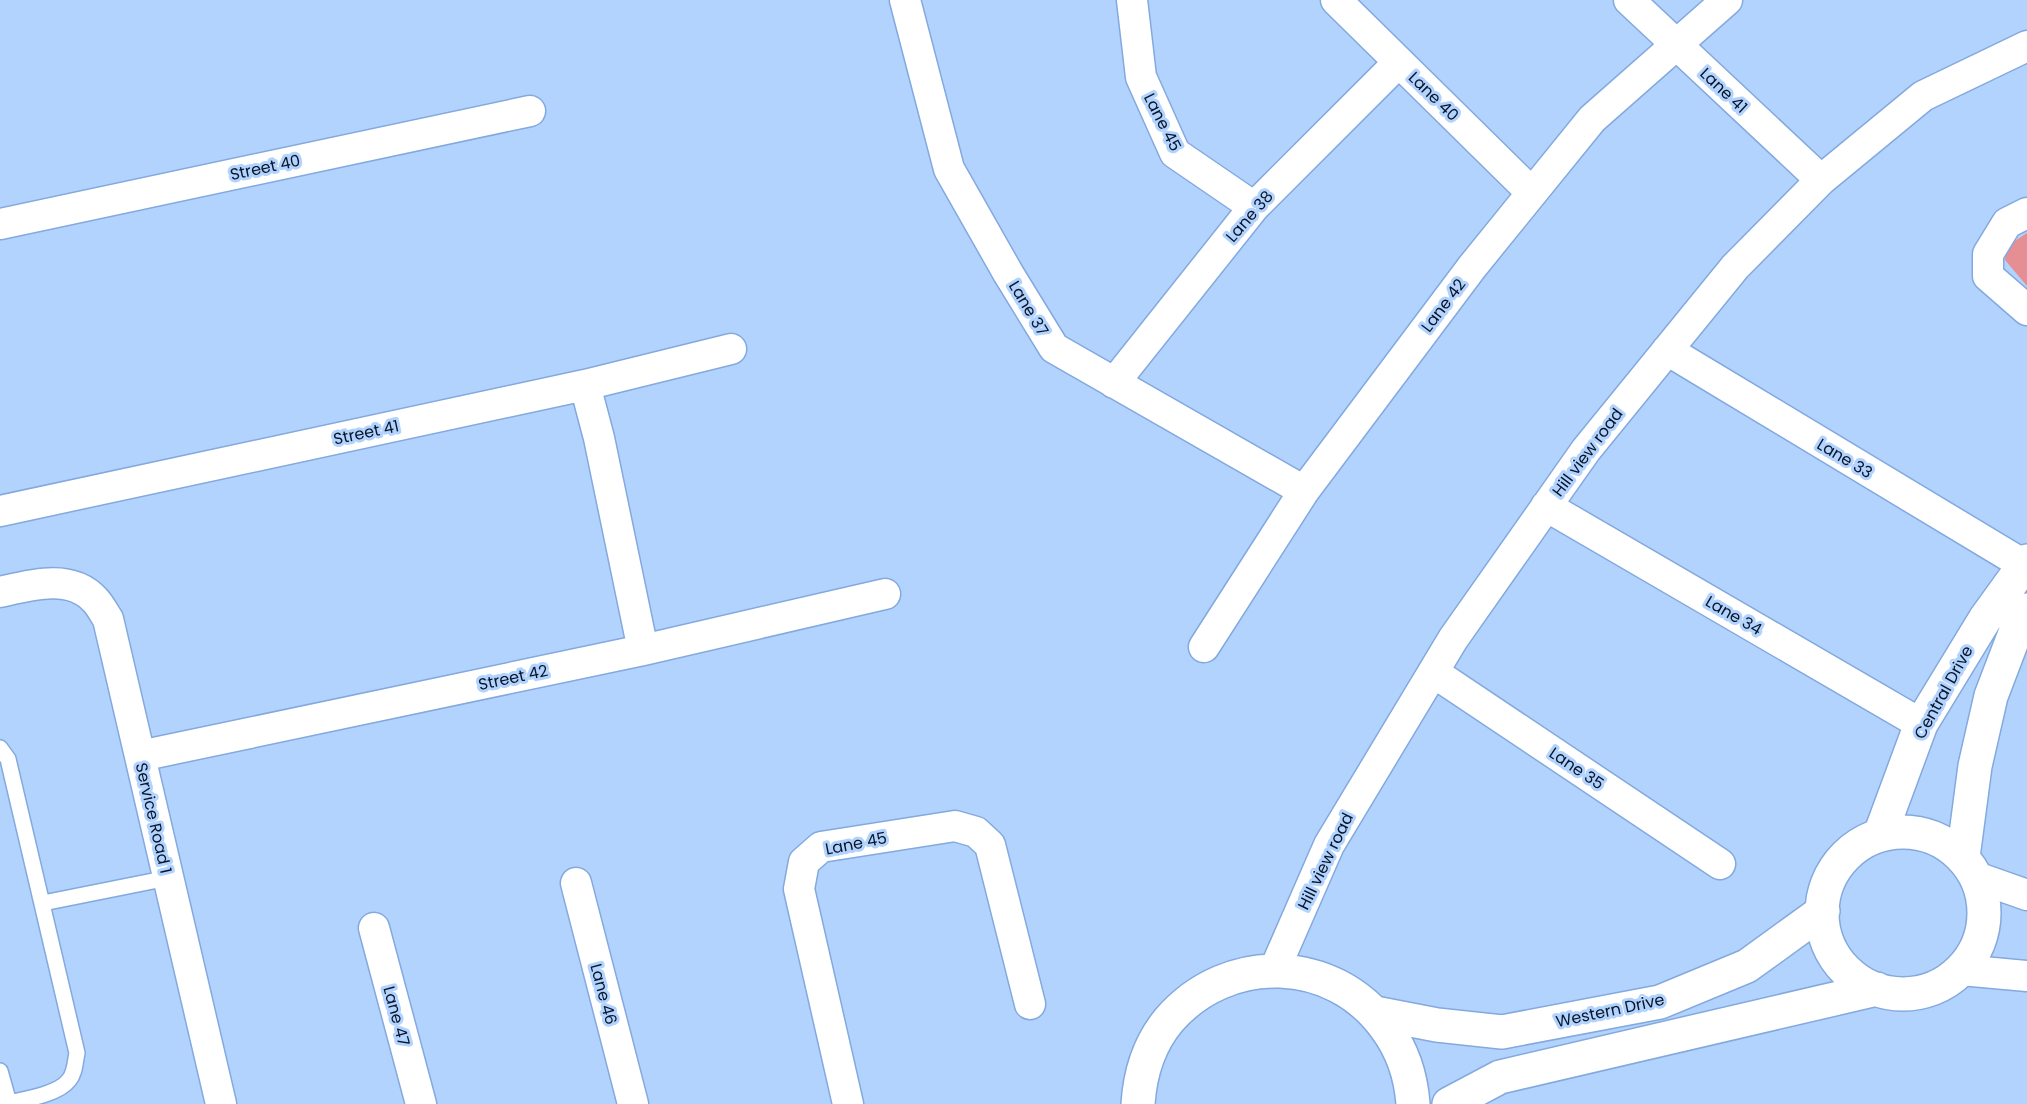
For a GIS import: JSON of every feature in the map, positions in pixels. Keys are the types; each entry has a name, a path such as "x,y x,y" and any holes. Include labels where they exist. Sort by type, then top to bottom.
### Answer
{"street":[{"name":"Lane 37","path":"904,0 949,169 1054,348 1304,492"},
{"name":"Lane 45","path":"1132,0 1141,78 1175,153 1254,207"},
{"name":"Lane 40","path":"1336,0 1532,193"},
{"name":"Lane 41","path":"1629,0 1821,180"},
{"name":"Lane 42","path":"1204,647 1304,492 1472,267 1592,119 1727,0"},
{"name":"Hill view road","path":"1274,971 1329,845 1453,639 1586,450 1667,350 1735,267 1821,180 1923,96 2027,46"},
{"name":"Lane 38","path":"1114,382 1254,207 1399,62"},
{"name":"Street 40","path":"0,224 530,111"},
{"path":"2027,213 2007,223 1988,254 1988,276 2027,310"},
{"name":"Street 41","path":"0,511 585,385 731,349"},
{"name":"Lane 33","path":"1667,350 2026,563"},
{"path":"585,385 599,438 643,650"},
{"name":"Lane 34","path":"1546,506 1921,724"},
{"name":"Central Drive","path":"1880,835 1921,724 1985,619 2026,563"},
{"name":"Service Road 1","path":"0,592 33,584 57,582 77,588 94,598 108,619 221,1104"},
{"name":"Street 42","path":"140,756 643,650 885,594"},
{"path":"2027,610 2022,615 1991,696 1976,766 1970,867 1984,900 1984,926 1976,949 1961,970 1943,984 1921,992 1899,994 1877,989 1856,979 1839,964 1828,944 1822,900 1829,878 1842,859 1859,844 1880,835 1902,831 1925,834 1946,843 1970,867 2027,895"},
{"name":"Lane 35","path":"1433,672 1720,864"},
{"name":"Lane 45","path":"848,1104 799,890 804,862 821,847 955,826 976,832 990,845 1030,1004"},
{"name":"Lane 46","path":"576,883 633,1104"},
{"name":"Western Drive","path":"1375,1013 1437,1025 1502,1032 1660,1002 1747,966 1823,911"},
{"name":"Lane 47","path":"374,928 421,1104"},
{"path":"1961,970 2027,976"},
{"path":"1138,1104 1139,1086 1145,1063 1155,1041 1169,1021 1186,1004 1205,990 1227,980 1250,973 1274,971 1311,975 1329,981 1362,1000 1375,1013 1399,1046 1412,1083 1413,1104"},
{"path":"1449,1104 1500,1077 1877,989"}],"lane":[{"path":"0,748 8,759 77,1053 74,1073 68,1082 51,1092 6,1103 0,1071"},
{"path":"43,903 168,878"}],"shaded area":[{"path":"2027,233 2027,286 2005,260 2007,246"}]}
